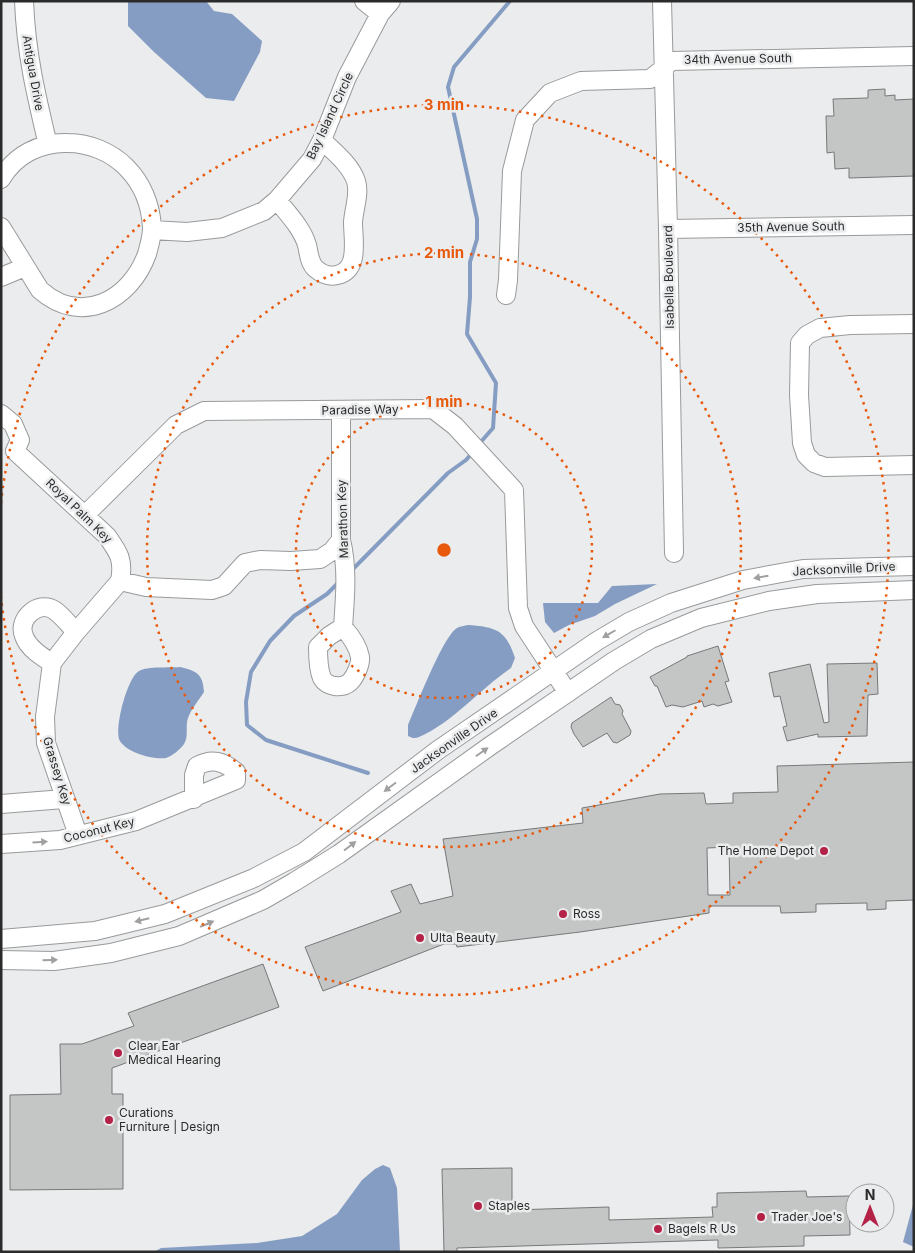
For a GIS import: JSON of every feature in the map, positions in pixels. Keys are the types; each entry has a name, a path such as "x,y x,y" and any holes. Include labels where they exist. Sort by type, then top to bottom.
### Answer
{"street":[{"name":"Antigua Drive","path":"24,1 31,71 48,145"},
{"name":"Bay Island Circle","path":"152,230 187,232 222,228 264,211 277,200 312,160 347,77 386,7 364,1"},
{"name":"Isabella Boulevard","path":"662,1 674,553"},
{"name":"34th Avenue South","path":"506,295 512,170 525,120 550,93 582,81 650,79 663,69 670,60 914,56"},
{"path":"277,200 300,229 310,260 315,268 327,276 343,274 348,269 354,255 353,222 358,193 357,184 352,172 322,140"},
{"path":"1,179 16,160 26,153 48,145 67,143 90,146 121,162 137,180 143,190 150,213 152,230 144,262 135,277 123,290 114,298 98,306 76,308 65,306 49,298 40,290 25,267 6,245 1,227"},
{"name":"35th Avenue South","path":"668,229 914,225"},
{"path":"1,277 25,267"},
{"path":"914,324 850,325 820,328 807,335 800,344 799,395 802,443 806,455 814,462 825,467 914,466"},
{"name":"Paradise Way","path":"85,515 176,425 204,411 434,410 455,426 514,490 518,608 524,626 568,693"},
{"name":"Marathon Key","path":"341,411 342,545 345,594 343,627"},
{"path":"1,414 13,424 20,440 8,452"},
{"name":"Royal Palm Key","path":"8,452 85,515 107,536 119,553 121,566 120,581"},
{"path":"76,632 54,610 46,607 36,608 25,619 23,626 24,636 38,654 52,663 120,581 146,587 212,590 224,586 245,563 260,560 291,561 320,559 342,545"},
{"name":"Jacksonville Drive","path":"1,939 95,931 165,914 254,878 304,852 438,750 597,641 630,622 670,603 743,580 803,570 914,566"},
{"name":"Jacksonville Drive","path":"1,960 54,961 111,953 169,939 263,900 339,854 483,751 614,661 650,639 701,618 768,601 817,594 914,590"},
{"name":"Grassey Key","path":"52,663 44,732 64,799 78,835"},
{"path":"1,804 64,799"},
{"name":"Coconut Key","path":"1,844 60,840 136,821 194,799"},
{"path":"1,968 22,961"}],"water":[{"path":"128,1 206,1 214,11 232,14 262,41 260,52 234,101 206,98 154,52 128,26"},
{"path":"657,584 595,616 569,625 554,633 545,622 543,603 598,603 612,586"},
{"path":"468,625 493,629 504,636 515,658 511,668 431,731 418,738 408,736 408,725 430,673 445,644 457,628"},
{"path":"180,667 198,674 202,681 204,692 188,718 184,744 166,758 147,756 127,748 119,739 120,714 126,692 135,675 147,668"},
{"path":"383,1165 390,1168 397,1188 400,1252 154,1252 161,1248 257,1243 302,1236 337,1214 362,1180"},
{"path":"914,1201 914,1247 903,1242"}],"building":[{"path":"885,89 885,96 895,95 895,100 914,99 914,176 849,178 849,168 835,169 834,152 827,153 826,116 834,116 833,99 868,98 868,90"},
{"path":"718,646 729,681 725,682 732,702 704,707 702,701 683,707 672,705 666,707 657,686 655,686 650,677 687,656"},
{"path":"877,663 878,694 868,695 867,736 818,737 818,734 787,741 783,727 787,726 780,696 774,697 769,673 810,664 824,723 829,722 827,664"},
{"path":"611,697 615,704 620,705 623,711 622,714 631,731 630,735 617,743 613,742 607,733 583,747 574,734 571,727 572,723"},
{"path":"914,762 914,900 886,901 886,909 867,910 867,903 816,904 816,912 781,913 780,906 709,906 709,913 580,932 457,947 456,944 444,944 323,991 305,947 401,912 391,891 411,884 420,904 453,896 443,839 583,823 582,808 660,794 704,793 706,804 733,803 733,793 778,792 777,766","holes":["729,847 730,895 708,895 707,848"]},
{"path":"263,964 279,1007 112,1068 112,1094 123,1094 123,1189 10,1190 10,1095 61,1094 60,1044 82,1044 134,1026 128,1013"},
{"path":"512,1168 512,1210 609,1207 609,1220 713,1217 712,1207 717,1207 717,1193 806,1191 807,1197 845,1196 845,1233 850,1233 850,1235 804,1236 804,1246 718,1248 718,1240 457,1248 457,1252 444,1252 442,1169"}],"waterway":[{"path":"479,444 493,428 496,383 467,334 470,262 477,239 477,219 448,87 454,67 510,1"},
{"path":"352,570 448,473 466,460 473,452"},
{"path":"339,582 327,594 294,616 270,641 251,672 246,702 247,725 266,740 368,773"}],"place":[{"name":"The Home Depot","path":"824,851"},
{"name":"Ross","path":"563,914"},
{"name":"Ulta Beauty","path":"420,938"},
{"name":"Clear Ear Medical Hearing","path":"118,1053"},
{"name":"Curations Furniture | Design","path":"109,1120"},
{"name":"Staples","path":"478,1206"},
{"name":"Trader Joe's","path":"761,1217"},
{"name":"Bagels R Us","path":"658,1229"}]}
